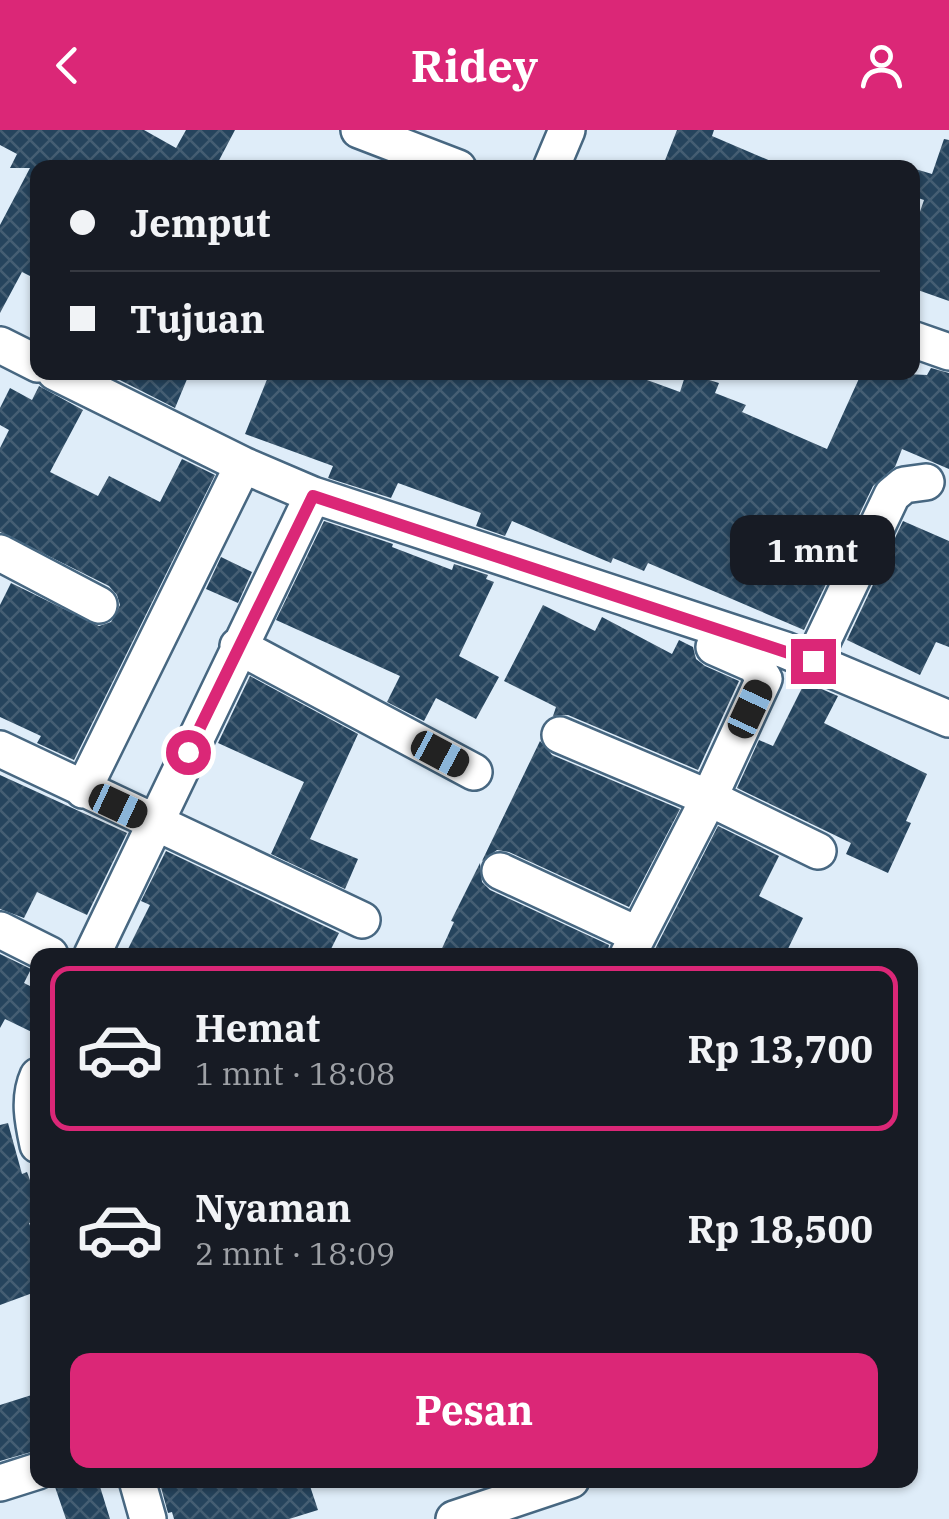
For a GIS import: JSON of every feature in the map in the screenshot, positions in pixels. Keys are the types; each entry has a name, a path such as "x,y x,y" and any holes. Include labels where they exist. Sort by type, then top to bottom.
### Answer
{"street":[{"path":"359,130 437,160"},
{"path":"554,160 567,130"},
{"path":"920,341 949,352"},
{"path":"0,345 30,360"},
{"path":"71,380 313,496 799,655 949,719"},
{"path":"83,790 243,465"},
{"path":"799,655 892,495 904,486 926,482"},
{"path":"95,948 313,496"},
{"path":"0,554 98,605"},
{"path":"500,871 633,945 764,680 755,665 696,638"},
{"path":"238,646 474,772"},
{"path":"742,660 799,655"},
{"path":"560,735 709,798 818,851"},
{"path":"0,749 362,920"},
{"path":"0,930 36,948"},
{"path":"0,1483 30,1474"},
{"path":"140,1488 148,1519"},
{"path":"454,1519 547,1488"}],"building":[{"path":"0,130 144,130 176,148 186,130 235,130 219,160 30,160 30,168 10,168 17,154 0,145"},
{"path":"677,130 714,130 712,136 768,160 665,160"},
{"path":"944,139 949,140 949,301 920,291 920,212 924,200 920,199 920,170 932,174"},
{"path":"30,168 30,276 22,272 0,313 0,225"},
{"path":"931,368 949,373 949,469 902,449 895,467 873,486 804,630 648,563 644,571 613,558 611,563 512,521 505,536 476,526 481,513 398,483 391,498 328,478 333,466 245,434 267,380 647,380 680,392 684,380 709,380 719,383 715,393 746,405 742,412 827,449 858,380 920,380 920,375 927,375"},
{"path":"120,380 187,380 175,408"},
{"path":"39,386 83,410 50,472 98,496 109,476 160,502 182,459 215,475 74,760 37,743 41,736 0,717 0,605 11,583 99,626 111,622 120,605 109,586 0,532 0,448 9,430 0,425 0,408 10,388 32,400"},
{"path":"324,521 393,544 392,547 452,570 454,564 488,575 486,579 494,582 459,656 499,677 476,719 436,698 424,721 387,702 400,676 276,620"},
{"path":"903,521 949,541 949,647 936,642 920,675 847,640"},
{"path":"221,557 252,572 238,603 206,589"},
{"path":"543,605 595,631 602,617 672,654 679,640 693,647 696,659 705,666 739,681 698,770 568,715 553,716 556,707 504,681"},
{"path":"250,676 358,734 310,839 358,859 345,889 271,854 304,782 218,743"},
{"path":"805,682 838,696 824,723 927,774 906,821 911,823 888,873 846,854 851,843 737,788 759,740 773,746"},
{"path":"540,741 552,755 680,809 629,907 509,852 497,850 482,861"},
{"path":"0,775 127,833 87,915 37,892 24,918 0,909"},
{"path":"718,826 779,856 759,896 803,918 788,948 656,948"},
{"path":"166,851 339,933 332,948 128,948 150,905 141,901"},
{"path":"480,863 482,882 490,890 609,945 442,948 454,922 451,921"},
{"path":"0,954 30,969 24,983 30,986 30,1031 5,1019 0,1028"},
{"path":"8,1123 22,1174 27,1172 30,1180 30,1294 0,1305 0,1125"},
{"path":"30,1396 30,1452 0,1461 0,1405"},
{"path":"55,1488 100,1488 110,1519 66,1519"},
{"path":"161,1488 311,1488 318,1510 289,1519 174,1519 172,1512 168,1513"}],"route":[{"path":"188,752 313,496 813,661"}]}
